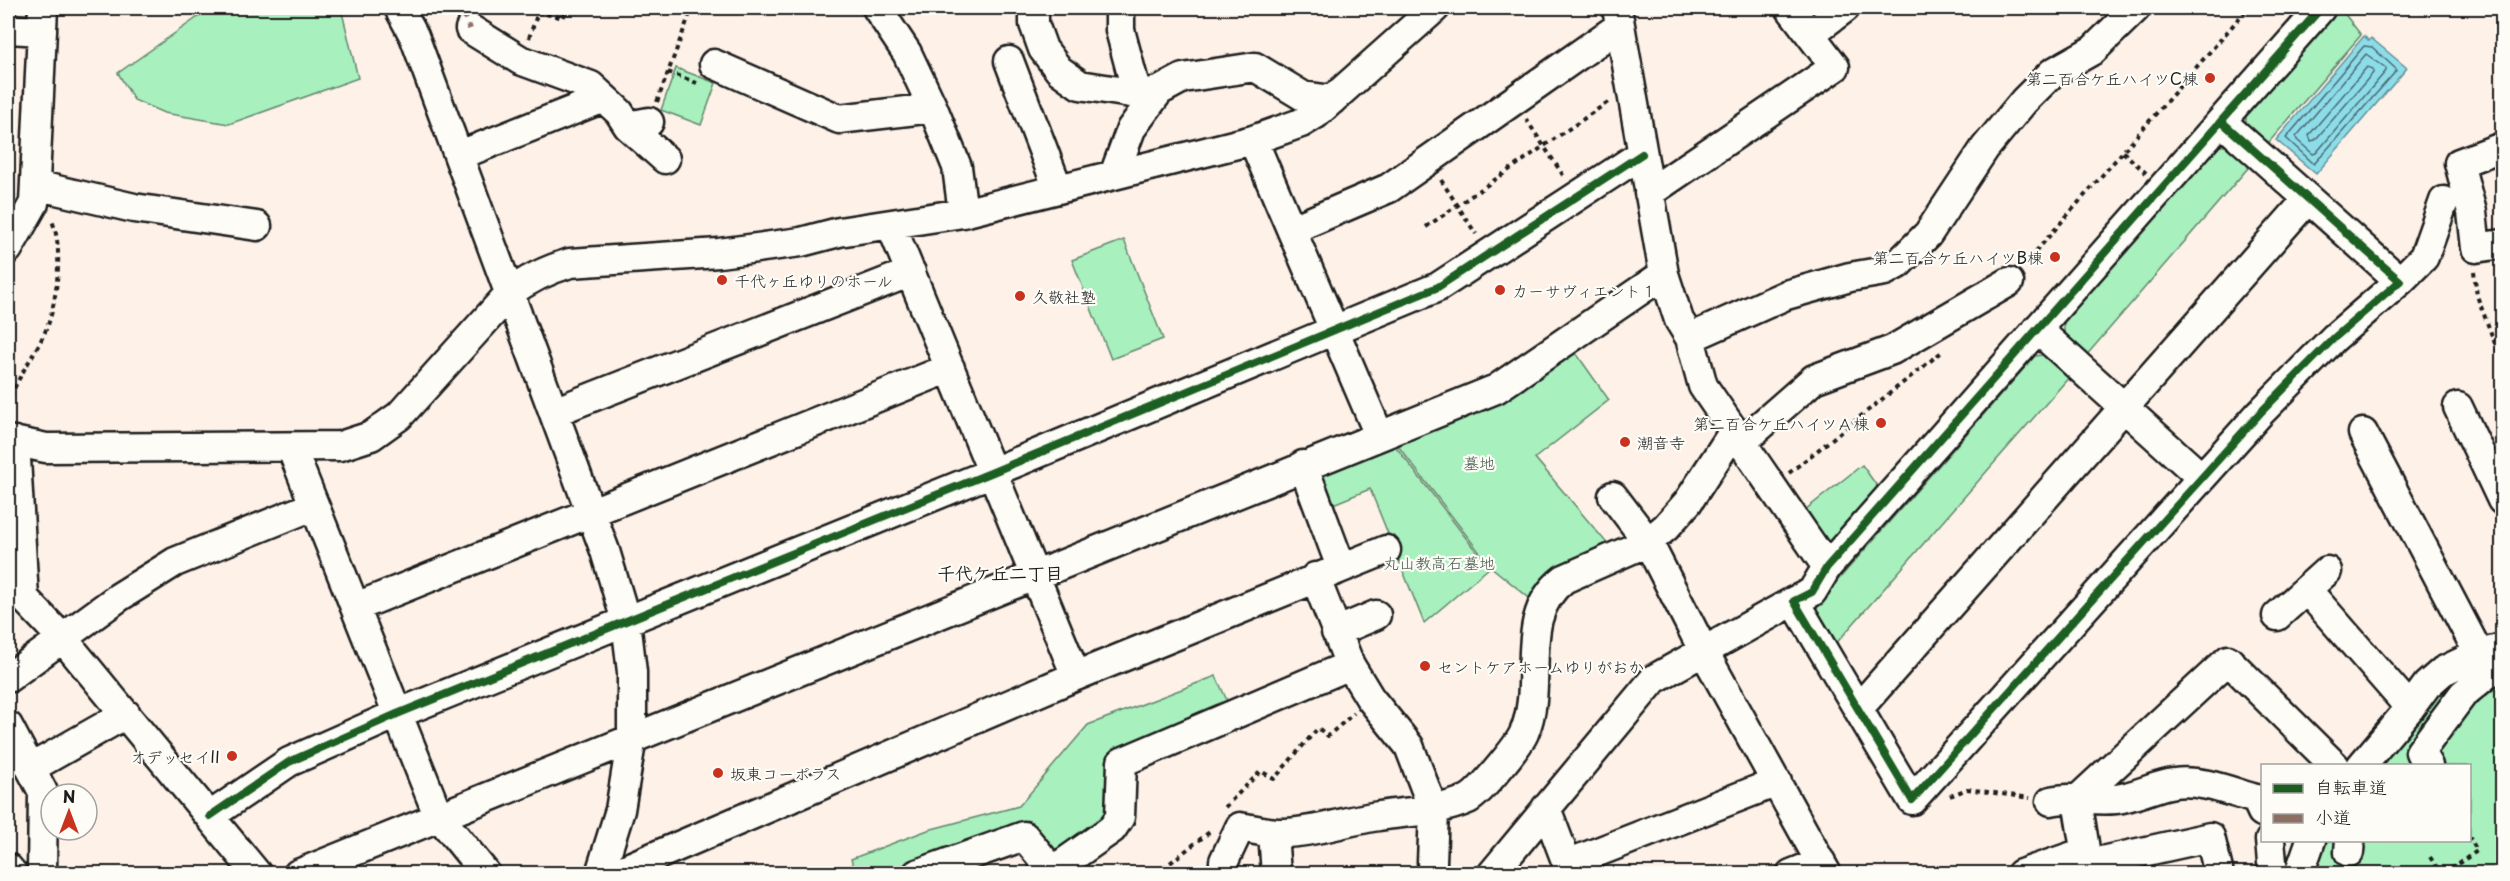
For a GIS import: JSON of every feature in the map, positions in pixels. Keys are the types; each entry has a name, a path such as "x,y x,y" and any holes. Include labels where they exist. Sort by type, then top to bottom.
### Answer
{"street":[{"path":"399,8 414,36 460,156 605,551 626,621 632,672 632,737 620,810 600,873"},
{"path":"877,8 907,53 933,108 957,167 963,213"},
{"path":"1034,8 1034,24 1043,49 1059,70 1080,86 1148,92 1183,78 1255,67 1303,96 1332,100"},
{"path":"1114,175 1148,92 1120,30 1120,8"},
{"path":"257,873 64,640 24,598 11,441 46,448 340,446 370,436 399,416 510,293 547,270 570,263 719,253 801,242 839,232 963,213 1253,140 1300,123 1332,100 1435,8"},
{"path":"1649,193 1835,67 1791,8"},
{"path":"1810,34 1845,8"},
{"path":"1690,338 1786,295 1850,277 1885,271 1898,264 1928,234 1985,148 2024,101 2052,74 2093,50 2136,8"},
{"path":"1492,873 1654,679 1812,591 1827,567 2321,8"},
{"path":"1293,229 1389,188 1619,17 1664,274 1679,320 1690,338 1703,386 1827,567"},
{"path":"8,29 43,19 34,203 8,249"},
{"path":"470,29 520,60 591,86 619,112 639,124 665,159"},
{"path":"1009,61 1058,189"},
{"path":"714,64 839,119 933,108"},
{"path":"460,156 604,98"},
{"path":"2221,121 2400,282"},
{"path":"1253,140 1293,229 1379,435"},
{"path":"2489,246 2472,212 2459,163 2502,147"},
{"path":"210,816 289,762 397,714 993,472 1438,287 1642,154"},
{"path":"35,185 134,208 257,226"},
{"path":"1858,709 2308,200"},
{"path":"1794,601 1912,800 2201,477 2334,338 2400,282 2424,257 2444,201"},
{"path":"891,225 1076,676"},
{"path":"554,412 910,272"},
{"path":"298,873 1303,465 1496,389 1664,274"},
{"path":"1224,873 1232,817 1284,834 1380,815 1434,811 1470,798 1484,785 1524,733 1533,693 1534,636 1539,613 1552,588 1564,579 1648,542 1688,502 1738,436 1814,379 1892,351 2009,282"},
{"path":"2037,328 2201,477"},
{"path":"356,607 950,368"},
{"path":"2470,417 2502,500"},
{"path":"2363,433 2494,655"},
{"path":"291,447 438,815 486,873"},
{"path":"1303,465 1341,567"},
{"path":"1613,496 1648,542 1703,650 1824,868 1791,873"},
{"path":"8,678 64,640 119,597 175,562 313,506"},
{"path":"606,873 625,869 1076,676 1386,550"},
{"path":"1315,577 1350,665 1370,698 1409,746 1434,811 1432,862"},
{"path":"2277,616 2317,580 2410,708"},
{"path":"1336,632 1376,615"},
{"path":"2362,764 2427,685 2443,671 2494,655"},
{"path":"2418,761 2463,694 2494,655"},
{"path":"2064,801 2229,660 2334,764"},
{"path":"917,873 1024,836 1048,872 1112,829 1120,817 1122,762 1350,665"},
{"path":"31,768 126,714"},
{"path":"8,726 43,792 42,873"},
{"path":"1546,808 1569,869 1777,782"},
{"path":"2064,801 2118,799 2173,783 2204,784 2256,799 2261,810"},
{"path":"2064,801 2078,818 2083,864"},
{"path":"1273,832 1276,873"},
{"path":"2021,873 2083,864 2210,837 2218,873"},
{"path":"2270,842 2273,873"},
{"path":"2299,873 2310,842"},
{"path":"8,868 13,873"}],"path":[{"path":"538,12 563,18 567,8"},
{"path":"639,124 692,8"},
{"path":"2009,282 2248,8"},
{"path":"1426,227 1630,86"},
{"path":"1529,124 1578,196"},
{"path":"2122,152 2162,187"},
{"path":"1444,185 1489,253"},
{"path":"8,405 48,324 60,261 57,230 50,217 29,213"},
{"path":"2489,246 2473,263 2477,296 2502,362"},
{"path":"2494,342 2502,339"},
{"path":"1785,476 1946,348"},
{"path":"1156,873 1232,817 1261,771 1274,779 1318,728 1328,736 1361,706"},
{"path":"1948,797 1967,789 2064,801"},
{"path":"2430,857 2443,873 2477,851 2471,841"}],"green space":[{"path":"211,8 341,8 358,78 229,124 164,113 134,100 118,73"},
{"path":"2340,8 2361,35 2264,148 2246,131 2246,116"},
{"path":"676,68 716,83 701,125 661,110"},
{"path":"2217,146 2236,146 2254,161 2085,357 2064,337 2064,322"},
{"path":"1124,240 1163,339 1111,359 1072,260"},
{"name":"墓地","path":"1571,346 1609,400 1535,458 1616,554 1538,605 1490,566 1392,438"},
{"path":"2049,354 2071,375 1833,647 1814,616 1817,599 1839,579 2035,356"},
{"name":"丸山教高石墓地","path":"1390,439 1489,568 1424,623 1370,489 1326,507 1318,468"},
{"path":"1862,465 1882,493 1835,545 1823,549 1800,514"},
{"path":"2502,656 2502,873 2302,874 2315,842 2471,842 2471,764 2372,764 2434,689"},
{"path":"1216,676 1229,705 1123,753 1113,814 1052,862 1026,832 905,873 856,873 851,859 928,830 1019,806 1088,725"}],"water":[{"path":"2364,36 2369,41 2371,38 2407,68 2316,174 2276,140"}],"marked path":[{"path":"462,8 470,29"}],"cycle path":[{"path":"2221,121 2400,281 2334,338 2260,413 1912,800 1794,601 1812,592 1827,567 2321,8"},
{"path":"210,816 289,762 397,714 993,472 1438,287 1642,154"}],"place":[{"name":"第二百合ケ丘ハイツC棟","path":"2210,78"},
{"name":"第二百合ケ丘ハイツB棟","path":"2055,257"},
{"name":"千代ヶ丘ゆりのホール","path":"722,280"},
{"name":"カーサヴィエント１","path":"1500,290"},
{"name":"久敬社塾","path":"1020,296"},
{"name":"第二百合ケ丘ハイツＡ棟","path":"1881,423"},
{"name":"潮音寺","path":"1625,442"},
{"name":"セントケアホームゆりがおか","path":"1425,666"},
{"name":"オデッセイII","path":"232,756"},
{"name":"坂東コーポラス","path":"718,773"}],"district":[{"name":"千代ケ丘二丁目","path":"1000,572"}]}
